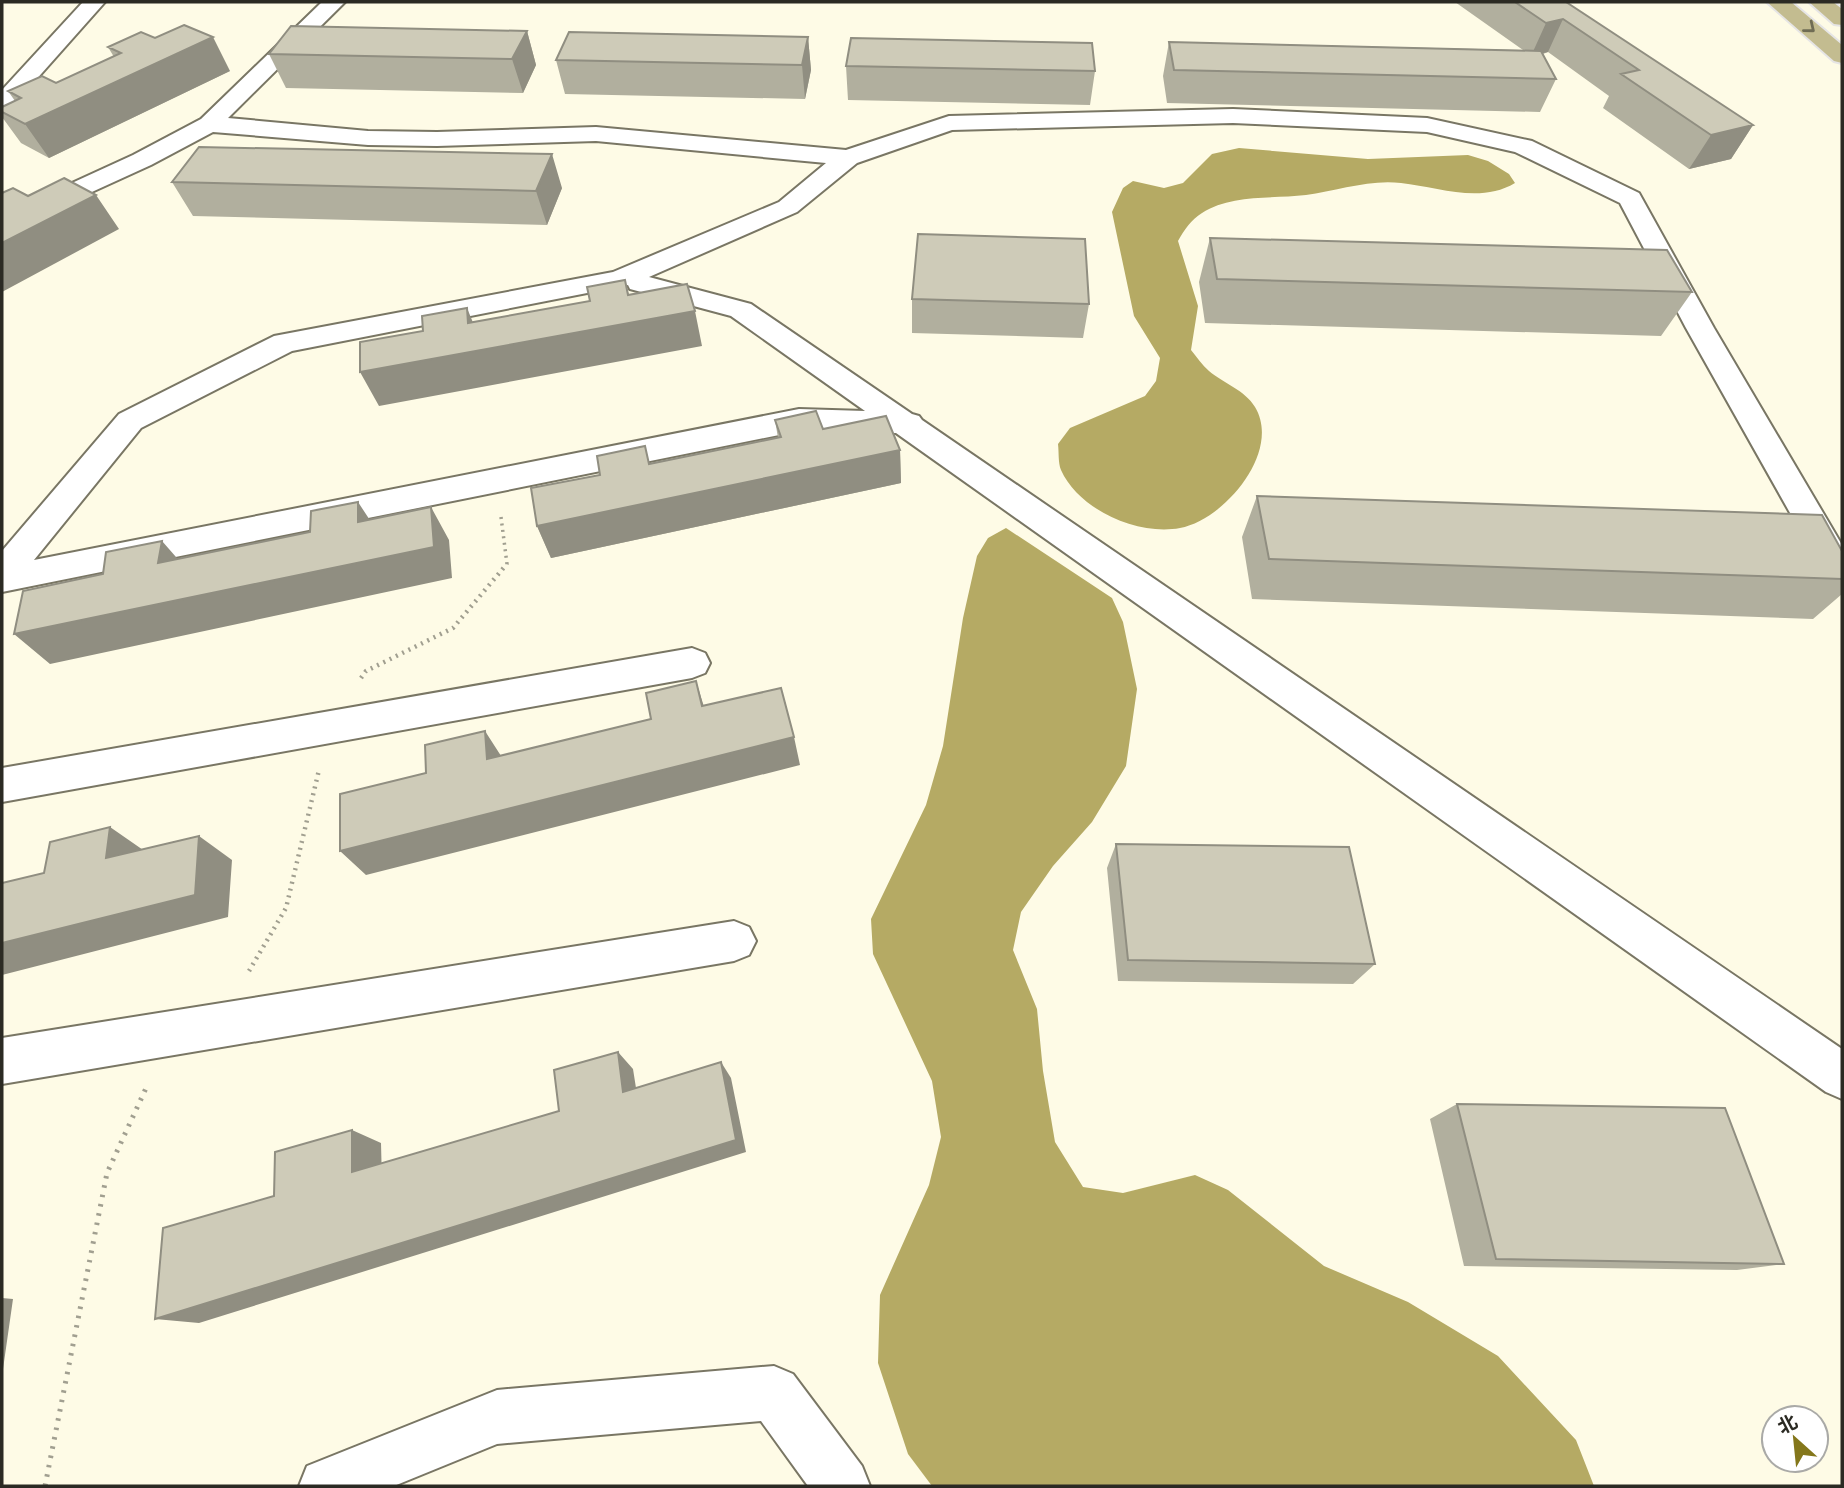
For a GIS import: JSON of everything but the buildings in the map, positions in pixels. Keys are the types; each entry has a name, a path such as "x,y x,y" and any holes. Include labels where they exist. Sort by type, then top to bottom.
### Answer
{"main road":[{"path":"1778,2 1842,56"},
{"path":"1820,2 1842,19"}],"street":[{"path":"2,104 94,2"},
{"path":"2,225 142,160 209,124 334,2"},
{"path":"2,577 130,421 284,343 620,279 788,207 848,158 949,124 1233,116 1427,125 1523,146 1630,198 1700,328 1842,575"},
{"path":"209,124 368,138 437,139 596,134 848,158"},
{"path":"620,279 741,310 908,423 1842,1076"},
{"path":"2,577 799,420 908,423"},
{"path":"2,785 692,663"},
{"path":"2,1060 734,941"},
{"path":"327,1486 497,1417 774,1393 842,1486"}],"path":[{"path":"217,1025 286,908 328,727 366,671 453,628 507,564 497,481"},
{"path":"45,1486 107,1173 146,1086 157,1078"}],"shaded area":[{"path":"1239,148 1368,159 1468,155 1488,161 1509,174 1515,183 1502,189 1473,193 1401,183 1377,183 1306,195 1239,200 1213,207 1194,219 1178,241 1198,306 1191,350 1209,371 1251,401 1261,425 1261,444 1255,463 1244,481 1214,512 1180,528 1146,528 1129,524 1095,508 1081,497 1061,470 1058,444 1070,428 1145,396 1156,381 1160,358 1134,316 1112,212 1123,188 1133,181 1164,188 1183,183 1212,154"},
{"path":"1006,528 1112,598 1123,622 1137,689 1126,766 1092,822 1053,866 1021,912 1013,950 1037,1009 1043,1071 1055,1142 1083,1187 1123,1193 1195,1175 1228,1190 1324,1266 1408,1302 1498,1356 1576,1440 1594,1486 932,1486 908,1454 878,1363 880,1295 929,1185 941,1137 932,1081 873,954 871,919 926,805 943,746 963,618 977,556 988,538"}]}
